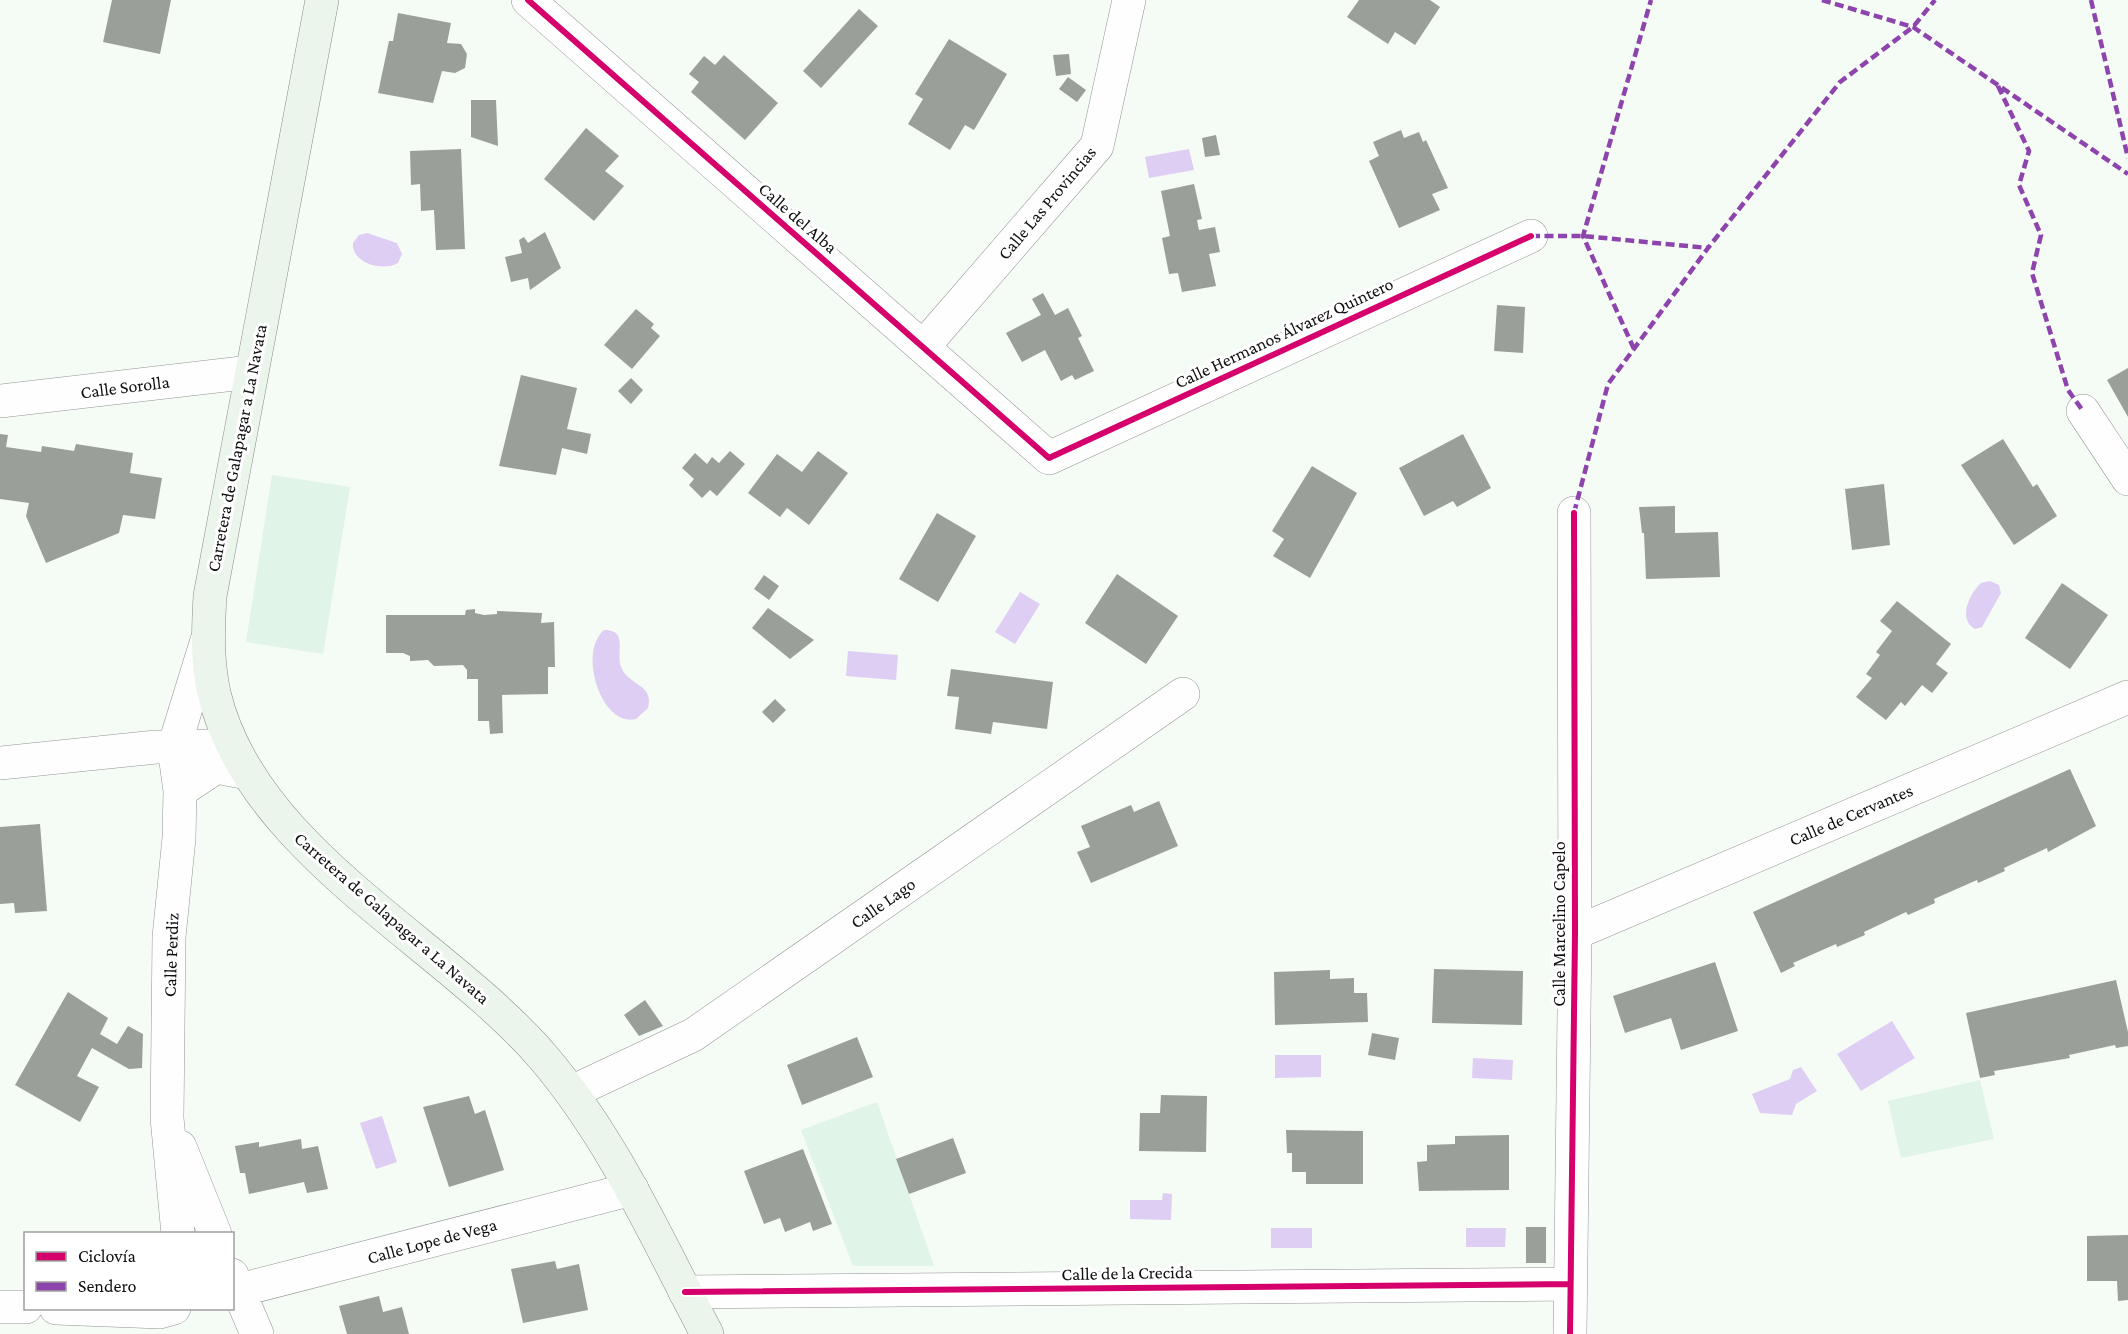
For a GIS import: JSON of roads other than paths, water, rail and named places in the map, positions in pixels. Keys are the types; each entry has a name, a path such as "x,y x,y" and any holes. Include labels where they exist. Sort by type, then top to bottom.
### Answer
{"main road":[{"name":"Carretera de Galapagar a La Navata","path":"322,0 210,596 207,640 214,691 214,733 248,773 276,812 307,847 508,1020 572,1092 632,1189 707,1334"}],"street":[{"name":"Calle del Alba","path":"528,0 1049,458"},
{"name":"Calle Las Provincias","path":"923,347 1098,146 1130,0"},
{"name":"Calle Hermanos Álvarez Quintero","path":"1049,458 1531,237"},
{"name":"Calle Sorolla","path":"0,401 251,372"},
{"path":"2083,411 2128,479"},
{"name":"Calle Marcelino Capelo","path":"1570,1334 1575,933 1574,513"},
{"name":"Calle Perdiz","path":"178,1232 167,1118 169,937 179,838 180,791 174,747 207,640"},
{"name":"Calle Lago","path":"572,1092 693,1035 1183,694"},
{"name":"Calle de Cervantes","path":"1575,933 2128,697"},
{"name":"Calle Perdiz","path":"180,791 190,761 214,733"},
{"path":"0,763 174,747 214,733"},
{"path":"180,791 216,767 248,773"},
{"name":"Calle Perdiz","path":"167,1118 215,1232"},
{"name":"Calle Lope de Vega","path":"235,1286 632,1189"},
{"name":"Calle de la Crecida","path":"685,1292 1570,1284"},
{"path":"235,1286 257,1334"},
{"path":"0,1307 24,1307"},
{"path":"108,1310 160,1312 167,1310"},
{"path":"177,1334 183,1310"}]}
